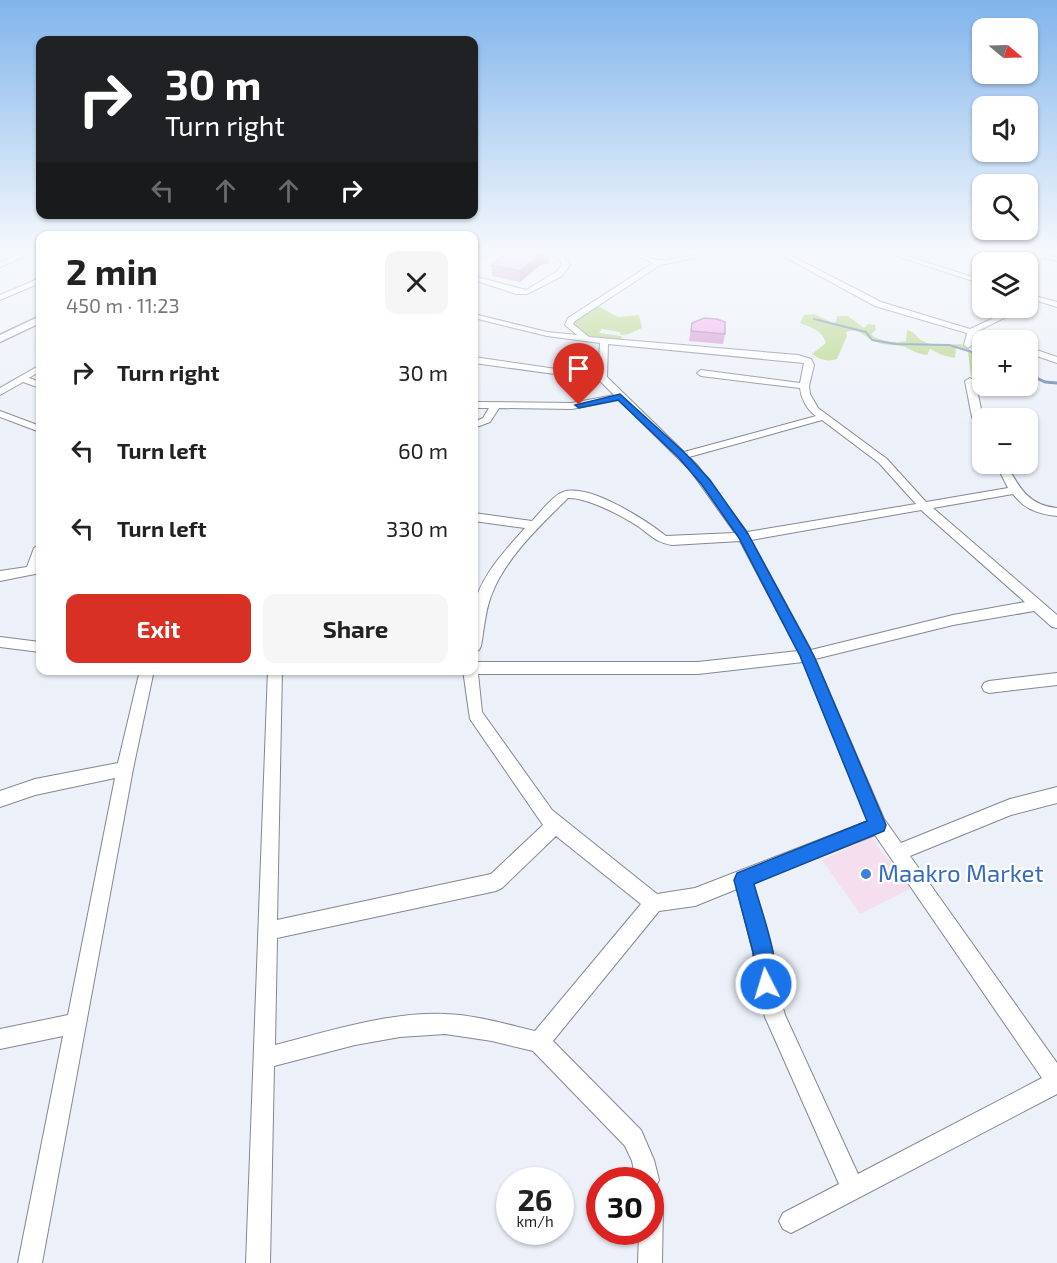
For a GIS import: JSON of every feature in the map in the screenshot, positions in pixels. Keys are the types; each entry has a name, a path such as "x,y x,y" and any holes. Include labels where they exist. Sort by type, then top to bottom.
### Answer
{"street":[{"path":"588,309 571,320 569,325 588,339"},
{"path":"895,309 972,331 968,345"},
{"path":"478,317 547,334 798,358 808,361 810,365 804,386 807,400 822,417 883,460 925,507 1057,623"},
{"path":"974,330 999,318"},
{"path":"0,339 36,321"},
{"path":"602,378 604,341"},
{"path":"1038,353 1057,360"},
{"path":"478,361 602,378 682,456 706,483 744,537 807,656 878,825 1057,1082 791,1221"},
{"path":"0,392 36,370"},
{"path":"701,372 804,386"},
{"path":"22,379 36,384"},
{"path":"970,381 975,408"},
{"path":"478,405 572,406 620,397"},
{"path":"478,423 487,420 495,406"},
{"path":"0,414 36,428"},
{"path":"682,456 822,417"},
{"path":"1006,474 1015,490 1031,507 1057,512"},
{"path":"478,625 483,598 488,586 533,525 565,495 576,493 642,524 665,540 744,537 1015,490"},
{"path":"478,518 533,525"},
{"path":"0,576 36,570"},
{"path":"478,668 698,668 807,656 943,622 1038,605"},
{"path":"0,642 36,646"},
{"path":"30,1263 125,769 146,675"},
{"path":"258,1263 275,675"},
{"path":"471,675 475,714 483,729 555,825 654,903"},
{"path":"989,687 1057,679"},
{"path":"0,799 35,787 125,769"},
{"path":"896,853 1010,807 1057,795"},
{"path":"268,931 496,882 555,825"},
{"path":"539,1042 654,903 695,897 878,825"},
{"path":"743,880 763,952 766,984 775,1017 853,1189"},
{"path":"0,1039 76,1023"},
{"path":"265,1058 393,1027 421,1025 446,1024 539,1042 633,1138 644,1167"},
{"path":"650,1245 650,1263"}],"shaded area":[{"name":"Maakro Market","path":"871,837 910,889 860,914 822,860"}],"green space":[{"path":"590,309 603,309 618,317 639,315 642,328 621,335 620,332 602,329 599,333 621,336 619,340 588,336 572,325 578,316"},
{"path":"814,314 833,323 836,322 837,316 848,316 864,328 868,324 875,325 876,330 871,334 887,341 906,341 907,330 927,343 961,344 972,352 972,375 968,352 956,348 955,358 930,349 927,355 924,355 902,346 879,343 855,331 846,332 847,336 837,359 821,359 812,354 826,343 816,330 800,323 804,315"}],"building":[{"path":"704,318 725,322 725,334 691,331 692,323"}],"waterway":[{"path":"814,319 866,332 872,340 896,344 949,345 972,352"},
{"path":"1038,379 1057,383"}],"place":[{"name":"Maakro Market","path":"866,874"}],"route":[{"path":"579,405 620,397 694,468 706,483 744,537 807,656 878,825 743,880 763,952 766,984"}]}
